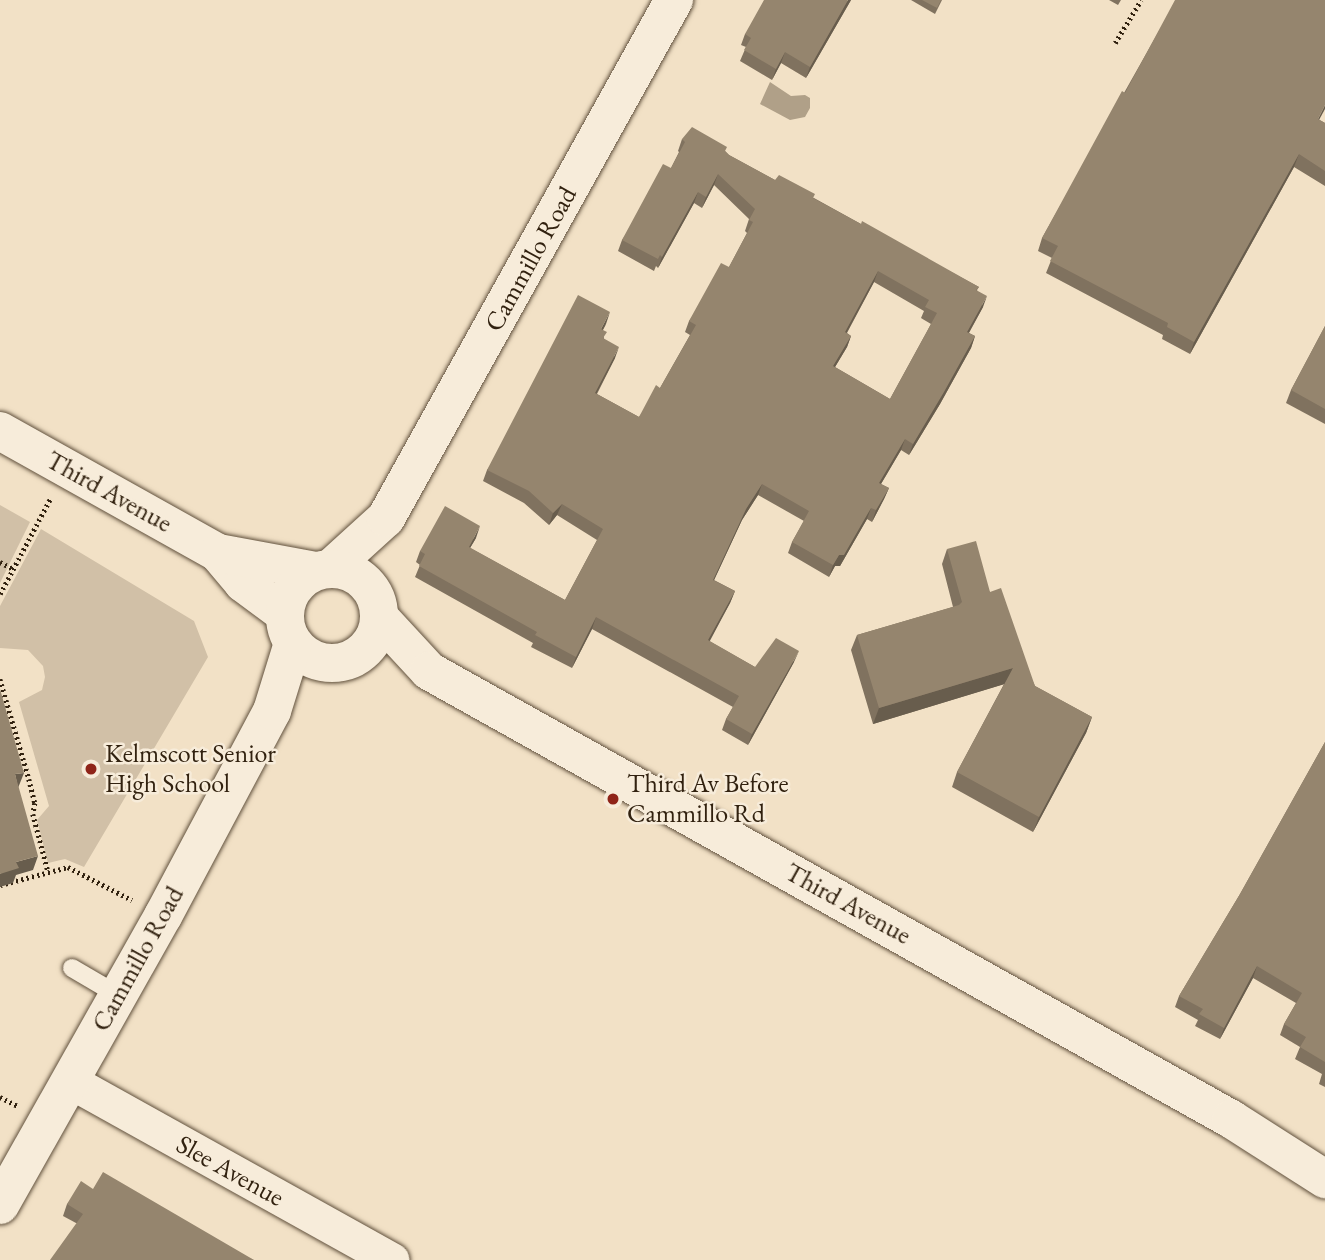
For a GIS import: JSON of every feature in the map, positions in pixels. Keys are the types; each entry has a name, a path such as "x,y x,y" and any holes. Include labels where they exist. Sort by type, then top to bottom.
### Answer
{"main road":[{"name":"Cammillo Road","path":"323,569 386,518 674,0"},
{"name":"Third Avenue","path":"0,431 218,553 323,569"},
{"name":"Cammillo Road","path":"377,605 386,518"},
{"name":"Third Avenue","path":"218,553 243,583 289,629"},
{"path":"323,569 356,575 377,605 372,642 340,662 303,654 289,629 292,590 300,579 323,569"},
{"name":"Third Avenue","path":"377,605 429,671 1265,1139 1325,1179"},
{"name":"Cammillo Road","path":"0,1205 163,916 272,712 289,629"},
{"name":"Cammillo Road","path":"272,712 340,662"},
{"name":"Third Avenue","path":"340,662 429,671"},
{"name":"Third Avenue","path":"1265,1139 1325,1205"}],"street":[{"name":"Slee Avenue","path":"70,1081 391,1260"}],"lane":[{"path":"72,968 118,995"}],"path":[{"path":"1115,43 1141,0"},
{"path":"0,594 67,469"},
{"path":"0,562 13,569"},
{"path":"0,679 29,779 35,803 33,814 48,871"},
{"path":"19,782 29,779"},
{"path":"0,885 68,867 163,916"}],"shaded area":[{"path":"770,82 791,96 805,95 810,98 810,108 805,117 790,120 760,104"},
{"path":"0,505 30,522 0,583"},
{"path":"41,529 194,621 208,657 84,867 65,859 48,863 37,820 49,806 19,702 42,690 45,677 43,666 28,650 0,648 0,606"}],"building":[{"path":"764,0 848,0 810,67 785,52 776,69 744,50 751,38 745,34"},
{"path":"922,0 941,0 937,8"},
{"path":"1175,0 1325,0 1325,105 1318,119 1325,123 1325,171 1299,154 1194,342 1167,327 1168,323 1050,261 1058,246 1042,238"},
{"path":"692,127 727,147 725,151 729,155 775,180 779,175 815,194 813,198 861,224 862,221 979,287 976,290 987,296 967,332 975,336 944,392 913,444 905,439 879,483 889,488 876,510 871,508 844,555 839,555 833,565 792,542 809,511 762,484 746,509 713,580 735,591 708,640 755,667 776,638 799,651 752,734 726,719 739,696 596,617 576,657 419,566 425,554 420,551 445,506 480,526 469,547 565,600 603,529 562,504 553,513 529,491 487,470 578,295 610,312 601,329 607,332 603,338 619,347 595,393 639,417 656,385 660,388 696,325 689,321 721,263 729,267 753,222 749,220 755,209 718,174 706,197 698,192 662,257 660,255 658,259 622,240 663,164 671,168 685,142 682,139","holes":["878,271 929,300 925,307 937,313 890,399 833,366 851,336 845,332"]},
{"path":"1325,326 1325,409 1291,390"},
{"path":"976,541 990,592 1001,588 1035,686 1092,717 1039,817 957,772 1013,668 879,708 857,635 959,605 962,602 947,549"},
{"path":"0,689 24,773 15,774 38,856 16,862 19,868 0,874"},
{"path":"1325,742 1325,1062 1300,1047 1306,1037 1284,1024 1302,993 1257,966 1224,1028 1199,1014 1203,1009 1179,996"},
{"path":"103,1172 254,1260 50,1260 83,1214 67,1204 81,1181 93,1189"}],"place":[{"name":"Kelmscott Senior High School","path":"91,769"},
{"name":"Third Av Before Cammillo Rd","path":"613,799"}]}
